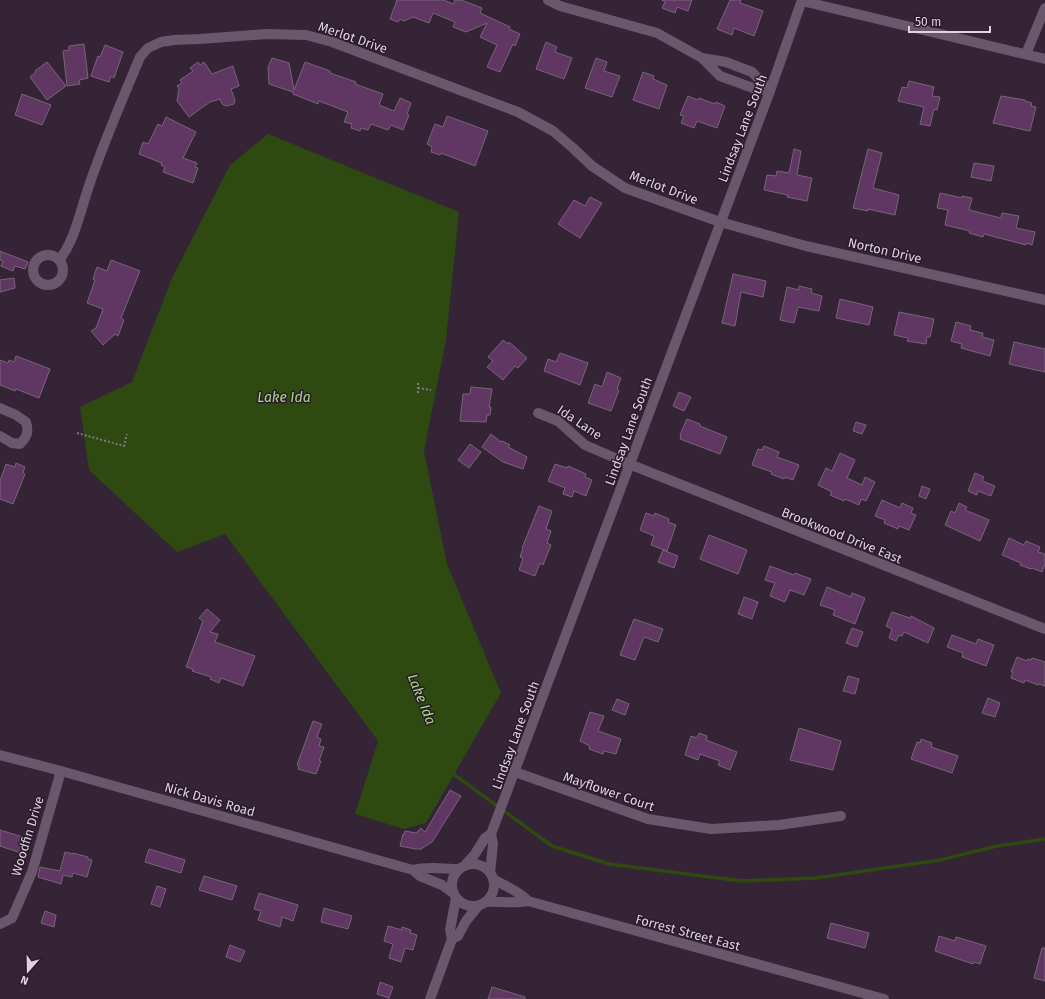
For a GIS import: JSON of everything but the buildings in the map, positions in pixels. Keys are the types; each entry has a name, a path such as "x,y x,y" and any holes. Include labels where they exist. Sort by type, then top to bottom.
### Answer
{"street":[{"path":"548,0 560,6 657,33 702,58 720,76 753,88 770,91"},
{"path":"802,0 1045,59"},
{"name":"Lindsay Lane South","path":"491,876 493,844 491,834 770,91 802,0"},
{"path":"1026,54 1045,8"},
{"name":"Merlot Drive","path":"59,260 66,253 96,166 140,57 148,48 161,42 174,40 200,40 267,34 306,35 332,42 518,112 552,131 592,166 625,188 720,222"},
{"path":"702,58 726,62 752,72 770,91"},
{"name":"Norton Drive","path":"720,222 806,246 1045,300"},
{"path":"0,408 16,415 26,422 29,430 26,438 20,444 12,443 0,436"},
{"name":"Ida Lane","path":"538,413 558,421 585,445 629,464"},
{"name":"Brookwood Drive East","path":"629,464 1045,630"},
{"name":"Nick Davis Road","path":"0,756 61,771 413,870 420,876 442,885 454,895"},
{"name":"Woodfin Drive","path":"0,924 12,918 32,872 61,771"},
{"name":"Mayflower Court","path":"515,772 648,819 711,829 779,825 841,816"},
{"path":"430,999 452,939 450,930 454,895 452,881 454,874 475,854 485,838 491,834"},
{"path":"462,867 472,864 480,865 504,886 522,894 528,901"},
{"name":"Nick Davis Road","path":"413,870 423,867 445,869 462,867"},
{"path":"452,939 458,936 466,920 493,892 491,876"},
{"path":"454,895 465,905 472,906 482,904"},
{"name":"Forrest Street East","path":"482,904 499,901 519,903 528,901 884,999"}],"path":[{"path":"418,383 418,393"},
{"path":"418,388 431,390"},
{"path":"77,433 124,446 127,434"}],"water":[{"name":"Lake Ida","path":"268,134 459,212 446,340 424,451 447,564 501,693 426,823 404,829 355,814 378,741 225,534 177,552 89,470 80,407 132,382 172,278 230,165"}],"waterway":[{"path":"452,773 552,846 609,864 742,881 816,878 940,860 997,846 1045,839"}]}
